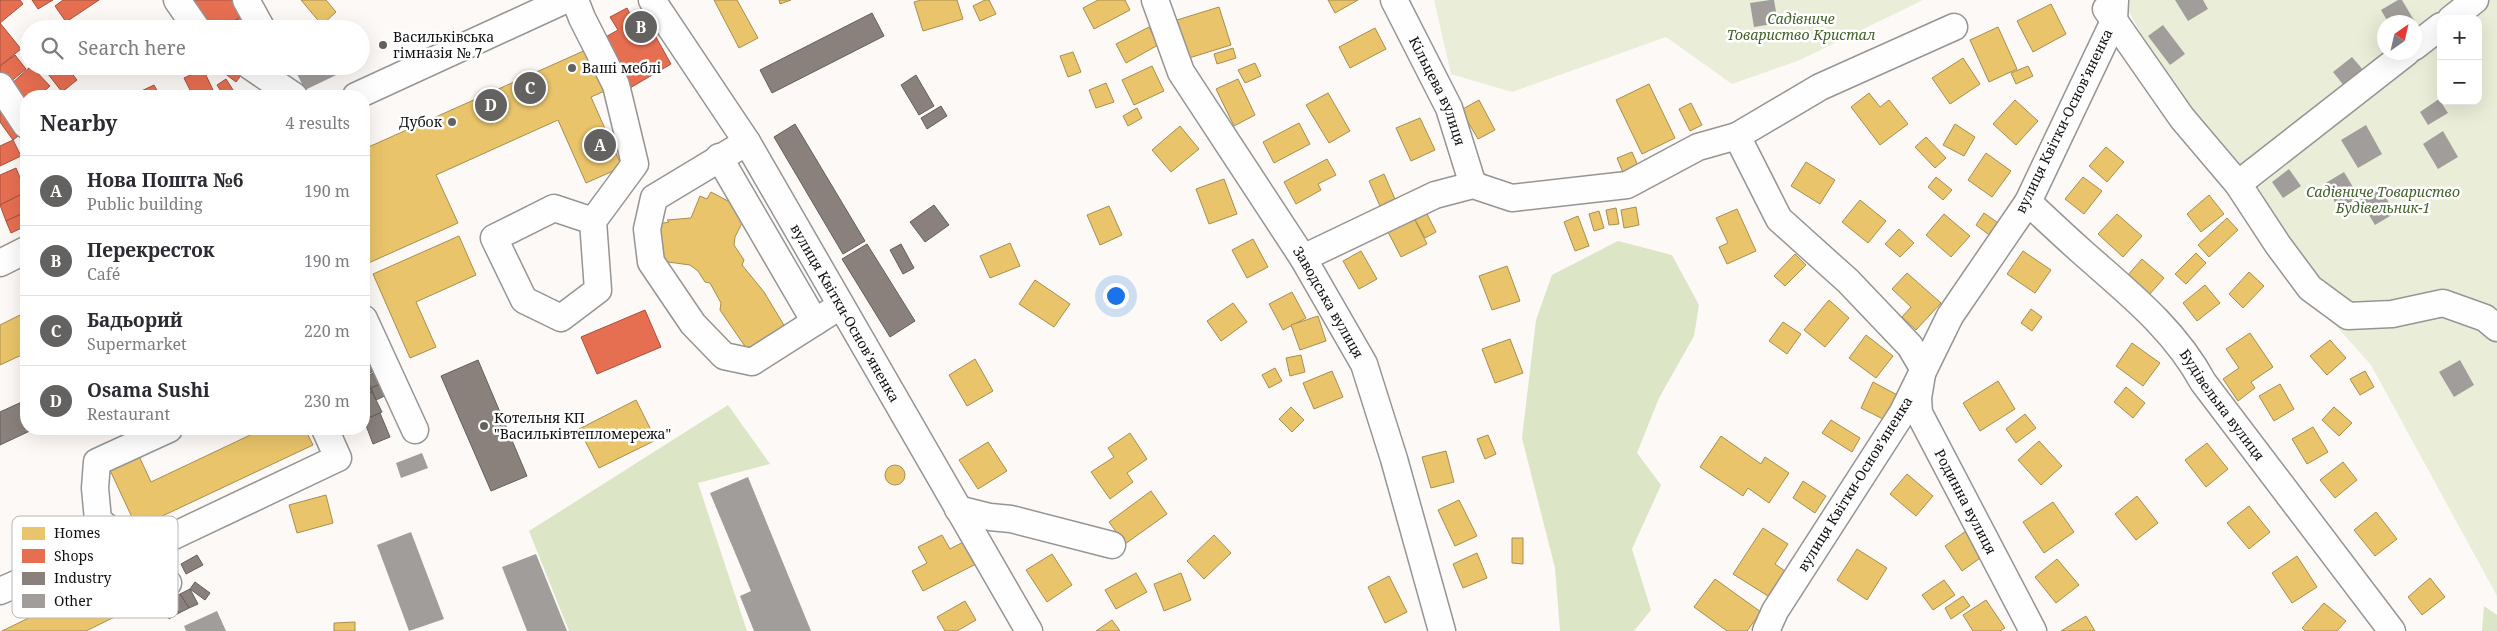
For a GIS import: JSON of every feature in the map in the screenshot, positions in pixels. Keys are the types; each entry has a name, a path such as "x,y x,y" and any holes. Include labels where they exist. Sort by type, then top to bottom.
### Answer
{"street":[{"path":"177,0 191,20"},
{"path":"246,0 257,20"},
{"path":"369,90 565,0"},
{"path":"575,0 582,18 616,85 635,164 593,221 598,290 561,318 524,300 494,238 554,208 593,221"},
{"name":"вулиця Квітки-Основʼяненка","path":"652,0 747,142 1029,631"},
{"name":"Заводська вулиця","path":"1155,0 1180,72 1303,258 1364,364 1394,459 1442,631"},
{"name":"Кільцева вулиця","path":"1394,0 1449,108 1473,185"},
{"path":"2099,0 2115,10 2182,118 2238,184 2278,245 2310,288 2348,316 2392,314 2443,303 2485,318 2497,328"},
{"path":"2456,15 2475,0"},
{"name":"вулиця Квітки-Основʼяненка","path":"1766,631 1775,611 1903,412 1950,316 2028,202 2115,10"},
{"path":"1303,258 1436,195 1473,185 1512,198 1627,185 1698,147 1737,136 1820,87 1954,27"},
{"path":"2422,41 2437,29"},
{"path":"2238,184 2397,60"},
{"path":"263,75 285,90"},
{"path":"289,75 298,90"},
{"path":"0,86 20,116"},
{"path":"1737,136 1779,219 1848,281 1910,346 1923,368"},
{"path":"747,142 719,157 654,198 647,229 651,262 693,324 724,356 752,362 840,306"},
{"path":"719,157 814,322"},
{"name":"Будівельна вулиця","path":"2028,202 2081,252 2126,288 2189,356 2203,382 2392,631"},
{"path":"0,263 20,253"},
{"path":"370,332 415,430"},
{"name":"Родинна вулиця","path":"1923,368 1918,398 1919,413 2033,631"},
{"path":"98,516 95,488 97,462 155,435"},
{"path":"178,534 338,458 328,435"},
{"path":"958,508 990,517 1011,519 1112,545"},
{"path":"0,591 12,586"}],"green space":[{"name":"Садівниче Товариство Кристал","path":"1434,0 1923,0 1800,60 1732,84 1666,37 1512,92 1451,74"},
{"name":"Садівниче Товариство Будівельник-1","path":"2122,0 2497,0 2497,596 2371,365 2315,302 2175,93"},
{"path":"1618,241 1672,255 1699,305 1694,336 1659,398 1637,453 1661,485 1632,549 1651,610 1634,631 1560,631 1555,568 1522,438 1536,320 1552,275"},
{"path":"728,405 770,464 698,483 747,631 569,631 529,531"},
{"path":"2484,606 2497,615 2497,631 2482,631"}],"building: Homes":[{"path":"301,0 326,0 336,12 327,20 318,20"},
{"path":"714,0 737,0 758,38 739,48"},
{"path":"779,0 791,0 780,4"},
{"path":"921,0 957,0 963,19 923,31 914,2"},
{"path":"989,0 996,14 980,21 973,6"},
{"path":"1098,0 1125,0 1130,10 1094,29 1083,8"},
{"path":"1328,0 1358,0 1335,13"},
{"path":"2051,4 2066,34 2033,52 2017,21"},
{"path":"1219,7 1231,45 1189,58 1177,20"},
{"path":"1149,27 1158,45 1126,63 1116,44"},
{"path":"1998,27 2017,69 1989,82 1970,40"},
{"path":"1375,28 1386,49 1350,68 1339,47"},
{"path":"1233,48 1236,58 1217,64 1214,54"},
{"path":"588,49 607,90 591,97 622,167 586,183 558,120 436,175 458,223 370,262 370,146"},
{"path":"1073,52 1081,72 1068,77 1060,56"},
{"path":"1963,58 1980,84 1950,104 1932,78"},
{"path":"1255,63 1261,76 1245,83 1238,70"},
{"path":"1152,66 1164,91 1134,105 1122,80"},
{"path":"2028,66 2033,76 2016,84 2011,73"},
{"path":"1238,79 1255,115 1234,126 1216,89"},
{"path":"1106,83 1114,102 1096,108 1089,90"},
{"path":"1649,84 1675,138 1642,154 1616,100"},
{"path":"1328,93 1350,131 1329,143 1306,105"},
{"path":"1869,93 1880,107 1889,100 1908,124 1880,145 1851,107"},
{"path":"1479,100 1495,130 1478,139 1461,110"},
{"path":"2015,100 2038,121 2016,145 1993,124"},
{"path":"1691,103 1702,125 1690,131 1679,109"},
{"path":"1137,108 1142,118 1128,126 1123,116"},
{"path":"1420,118 1435,150 1411,161 1396,128"},
{"path":"1299,123 1310,144 1274,163 1263,142"},
{"path":"1955,124 1975,137 1964,156 1943,145"},
{"path":"1180,126 1199,149 1171,172 1152,150"},
{"path":"1926,137 1946,158 1935,168 1915,147"},
{"path":"2106,147 2124,162 2107,182 2089,166"},
{"path":"1632,152 1639,168 1624,175 1617,158"},
{"path":"1986,153 2011,171 1992,197 1968,180"},
{"path":"1327,159 1336,175 1318,184 1321,190 1296,204 1284,182"},
{"path":"1806,162 1835,180 1820,204 1791,186"},
{"path":"1384,174 1395,199 1380,206 1369,181"},
{"path":"1936,177 1952,190 1943,200 1928,187"},
{"path":"2083,177 2102,191 2084,214 2065,199"},
{"path":"1224,179 1237,214 1209,224 1196,189"},
{"path":"711,192 743,209 744,219 735,237 734,245 744,260 742,265 764,292 788,332 751,355 720,310 721,303 710,283 705,282 698,271 690,265 661,261 659,224 669,222 667,220 691,218 700,196 707,199"},
{"path":"2209,195 2224,214 2201,232 2187,214"},
{"path":"1860,200 1886,221 1868,243 1842,222"},
{"path":"1109,206 1122,235 1100,245 1087,215"},
{"path":"1636,207 1639,225 1624,228 1621,210"},
{"path":"1616,208 1619,224 1609,225 1606,210"},
{"path":"1737,209 1756,251 1727,264 1719,247 1728,243 1716,218"},
{"path":"1425,210 1436,232 1425,238 1413,216"},
{"path":"1599,211 1604,228 1594,231 1589,214"},
{"path":"1984,213 2001,225 1992,237 1976,225"},
{"path":"1944,214 1970,236 1951,257 1926,235"},
{"path":"2117,214 2142,236 2123,257 2098,234"},
{"path":"1578,216 1589,246 1575,251 1564,222"},
{"path":"1414,218 1427,244 1401,257 1388,232"},
{"path":"2227,218 2238,230 2209,257 2198,245"},
{"path":"1899,229 1914,243 1900,257 1885,244"},
{"path":"459,236 476,275 416,302 436,347 410,358 373,274"},
{"path":"1253,239 1268,267 1247,278 1232,250"},
{"path":"1010,243 1020,266 990,278 980,256"},
{"path":"1361,251 1377,279 1359,289 1343,261"},
{"path":"2023,251 2051,270 2035,293 2007,274"},
{"path":"2196,253 2206,263 2186,284 2175,274"},
{"path":"1795,254 1806,265 1785,286 1774,276"},
{"path":"2142,259 2164,278 2148,296 2127,276"},
{"path":"1507,266 1520,301 1492,310 1479,276"},
{"path":"2249,272 2264,286 2243,308 2229,294"},
{"path":"1907,273 1941,303 1916,330 1902,317 1911,307 1892,289"},
{"path":"1035,280 1070,304 1054,327 1019,304"},
{"path":"2205,285 2220,303 2197,321 2183,303"},
{"path":"1292,292 1306,318 1283,330 1269,304"},
{"path":"1829,300 1849,318 1825,347 1804,330"},
{"path":"1233,303 1247,322 1221,341 1207,321"},
{"path":"2031,309 2042,317 2032,331 2021,323"},
{"path":"20,315 20,356 0,365 0,325"},
{"path":"1318,316 1326,341 1300,350 1291,325"},
{"path":"1783,322 1801,334 1787,354 1769,341"},
{"path":"2250,333 2273,367 2251,382 2255,388 2238,401 2223,379 2239,368 2226,349"},
{"path":"1866,335 1893,356 1876,378 1849,358"},
{"path":"1510,339 1523,373 1495,383 1482,349"},
{"path":"2330,340 2346,358 2327,375 2310,356"},
{"path":"2132,343 2160,363 2143,386 2116,366"},
{"path":"1301,355 1305,372 1290,376 1286,358"},
{"path":"975,359 993,391 967,406 949,375"},
{"path":"1275,368 1282,381 1269,388 1262,375"},
{"path":"1332,371 1343,397 1314,409 1303,383"},
{"path":"2365,371 2374,387 2360,395 2350,379"},
{"path":"1998,381 2015,409 1980,431 1963,403"},
{"path":"1873,382 1903,398 1891,423 1861,408"},
{"path":"2280,384 2294,409 2274,421 2259,396"},
{"path":"2126,387 2145,403 2133,418 2114,402"},
{"path":"636,400 656,440 599,468 579,429"},
{"path":"1291,407 1304,420 1292,432 1279,419"},
{"path":"2334,407 2352,423 2339,436 2322,420"},
{"path":"2025,414 2036,428 2016,443 2006,429"},
{"path":"1831,420 1860,438 1852,452 1822,433"},
{"path":"2313,427 2328,452 2307,464 2292,439"},
{"path":"1130,433 1147,459 1127,473 1133,482 1110,499 1091,472 1114,457 1108,448"},
{"path":"250,435 308,435 313,445 162,516 131,516 109,468 138,454 151,482"},
{"path":"1488,435 1496,454 1485,459 1477,439"},
{"path":"1721,436 1761,464 1765,457 1789,473 1769,503 1748,488 1743,496 1700,467"},
{"path":"2039,441 2062,466 2041,485 2018,460"},
{"path":"988,442 1007,471 978,489 959,460"},
{"path":"2207,443 2228,469 2206,487 2185,460"},
{"path":"1446,451 1454,482 1431,488 1422,457"},
{"path":"2343,462 2357,480 2335,498 2320,480"},
{"path":"895,465 902,468 905,475 902,482 895,485 888,482 885,475 888,468"},
{"path":"1907,474 1933,496 1916,516 1890,494"},
{"path":"1803,481 1826,496 1815,513 1793,498"},
{"path":"1151,491 1167,514 1125,544 1109,522"},
{"path":"326,495 333,523 297,533 289,505"},
{"path":"2137,496 2158,523 2136,540 2115,514"},
{"path":"1459,500 1477,536 1455,546 1438,510"},
{"path":"2053,502 2074,532 2044,553 2023,522"},
{"path":"2249,506 2270,532 2249,549 2227,523"},
{"path":"2376,512 2397,539 2375,556 2354,530"},
{"path":"1763,528 1788,544 1775,564 1785,571 1768,596 1733,574"},
{"path":"1966,531 1983,556 1962,571 1945,546"},
{"path":"942,535 950,549 967,540 978,563 923,591 912,571 927,563 918,547"},
{"path":"1214,535 1231,553 1204,579 1187,561"},
{"path":"1512,538 1523,538 1523,564 1512,563"},
{"path":"1857,549 1887,568 1867,600 1837,580"},
{"path":"1477,553 1487,578 1463,588 1453,564"},
{"path":"1052,554 1072,585 1047,602 1026,570"},
{"path":"2297,556 2317,587 2292,603 2272,573"},
{"path":"2057,559 2079,585 2056,603 2035,577"},
{"path":"1136,573 1147,592 1116,609 1105,590"},
{"path":"1181,573 1191,600 1164,611 1154,584"},
{"path":"1389,576 1407,612 1385,623 1368,587"},
{"path":"2430,578 2445,597 2422,615 2408,597"},
{"path":"1715,579 1761,612 1747,631 1727,631 1694,607"},
{"path":"1944,580 1955,595 1933,610 1922,595"},
{"path":"1963,596 1970,606 1951,619 1945,608"},
{"path":"1986,600 2005,628 2000,631 1973,631 1963,615"},
{"path":"965,601 976,620 957,631 945,631 937,617"},
{"path":"2324,603 2346,621 2337,631 2305,631 2302,628"},
{"path":"2086,616 2095,631 2061,631"},
{"path":"29,618 112,618 86,631 2,631"},
{"path":"1112,620 1120,631 1096,631"},
{"path":"355,622 355,631 334,631 334,623"}],"building: Shops":[{"path":"0,0 20,0 23,4 0,23"},
{"path":"32,0 53,0 38,9"},
{"path":"63,0 99,0 69,20 65,20 55,6"},
{"path":"194,0 232,0 242,16 236,20 206,20"},
{"path":"627,8 632,18 642,12 671,64 630,88 602,39 618,30 610,17"},
{"path":"242,16 244,20 236,20"},
{"path":"0,23 20,50 0,66"},
{"path":"15,55 20,61 20,74 9,83 0,73 0,66"},
{"path":"21,75 40,75 50,86 46,90 20,90 20,97 10,85"},
{"path":"49,75 73,75 77,80 64,90 60,90"},
{"path":"190,75 206,75 213,90 190,90 184,78"},
{"path":"227,75 241,75 236,82"},
{"path":"226,79 233,90 220,90 217,85"},
{"path":"154,85 157,90 143,90"},
{"path":"0,97 20,122 20,135 13,140 0,122"},
{"path":"13,140 20,156 0,166 0,146"},
{"path":"16,168 20,178 20,195 0,205 0,175"},
{"path":"20,195 20,215 6,221 0,205"},
{"path":"20,215 20,229 11,233 6,221"},
{"path":"645,310 661,347 597,374 581,337"}],"building: Industry":[{"path":"872,13 884,36 772,93 760,70"},
{"path":"916,75 934,106 919,115 901,85"},
{"path":"941,106 947,116 927,129 921,118"},
{"path":"795,124 865,241 843,254 774,137"},
{"path":"934,205 949,225 925,242 910,222"},
{"path":"867,244 915,321 890,337 842,259"},
{"path":"901,244 914,268 903,274 890,250"},
{"path":"373,348 381,369 370,373 370,349"},
{"name":"Котельня КП \"Васильківтепломережа\"","path":"478,360 527,476 491,491 441,376"},
{"path":"382,370 387,381 371,388 370,374"},
{"path":"388,381 393,392 376,400 371,388"},
{"path":"372,392 382,412 370,417 370,393"},
{"path":"20,403 21,435 0,445 0,412"},
{"path":"380,413 390,437 373,444 370,435 370,417"},
{"path":"197,555 203,565 186,574 181,564"},
{"path":"195,582 210,593 205,600 190,589"},
{"path":"190,589 198,604 189,608 180,594"},
{"path":"180,594 189,608 179,613 178,611 178,595"}],"building: Other":[{"path":"1774,0 1778,23 1754,27 1750,3"},
{"path":"2175,0 2203,0 2208,9 2188,21"},
{"path":"2398,0 2402,0 2411,15 2384,15 2381,10"},
{"path":"2163,25 2185,54 2170,65 2148,36"},
{"path":"2352,57 2364,71 2345,87 2333,72"},
{"path":"298,75 336,75 305,90"},
{"path":"2437,100 2437,105 2443,105 2448,113 2428,125 2420,112"},
{"path":"2366,125 2382,154 2358,168 2341,140"},
{"path":"2443,131 2458,157 2438,169 2423,144"},
{"path":"2289,169 2301,186 2283,198 2272,182"},
{"path":"2344,172 2359,197 2339,209 2324,184"},
{"path":"2380,188 2395,213 2375,225 2360,200"},
{"path":"2460,360 2474,385 2454,397 2439,372"},
{"path":"422,453 428,468 401,478 396,463"},
{"path":"748,477 811,631 754,631 740,596 751,591 710,493"},
{"path":"411,532 444,619 409,631 377,545"},
{"path":"536,554 567,631 527,631 502,567"},
{"path":"217,611 226,631 186,631 184,626"}],"place":[{"name":"Перекресток","path":"641,27"},
{"name":"Васильківська гімназія № 7","path":"383,45"},
{"name":"Ваші меблі","path":"572,68"},
{"name":"Бадьорий","path":"530,88"},
{"name":"Osama Sushi","path":"491,105"},
{"name":"Дубок","path":"452,122"},
{"name":"Нова Пошта №6","path":"600,145"},
{"name":"Котельня КП \"Васильківтепломережа\"","path":"484,426"}]}
